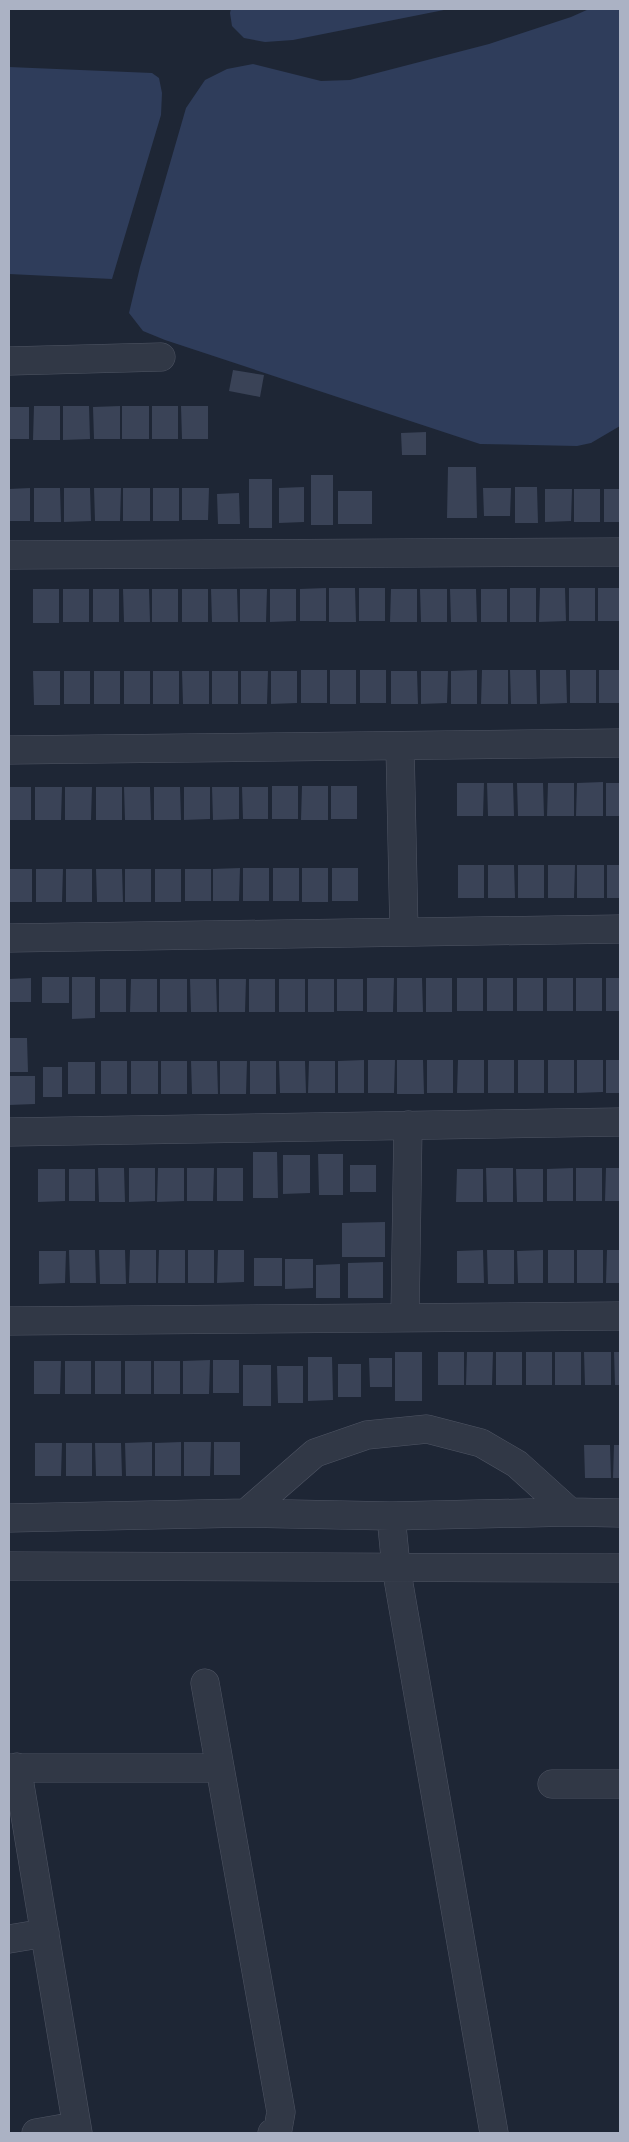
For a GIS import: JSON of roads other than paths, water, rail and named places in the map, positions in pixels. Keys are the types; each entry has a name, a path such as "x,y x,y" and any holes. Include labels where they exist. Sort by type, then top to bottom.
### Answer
{"street":[{"path":"9,361 161,357"},
{"path":"9,555 620,552"},
{"path":"9,750 620,743"},
{"path":"400,746 404,932"},
{"path":"9,938 620,929"},
{"path":"9,1132 620,1122"},
{"path":"406,1317 408,1125"},
{"path":"9,1321 620,1316"},
{"path":"246,1514 315,1453 368,1435 427,1429 481,1443 517,1464 570,1512"},
{"path":"9,1518 246,1514 391,1516 570,1512 620,1513"},
{"path":"391,1516 396,1567 494,2133"},
{"path":"9,1566 620,1568"},
{"path":"205,1683 281,2112 278,2128 272,2133"},
{"path":"36,2133 77,2129 45,1933 13,1767 220,1768"},
{"path":"552,1784 620,1784"},
{"path":"9,1939 45,1933"}],"water":[{"path":"231,9 449,9 293,40 265,42 244,38 232,26"},
{"path":"589,9 620,9 620,426 591,443 577,446 480,444 165,340 143,331 129,313 140,267 186,108 205,80 227,69 253,64 321,81 350,80 489,44 571,17"},
{"path":"9,67 152,73 159,78 162,93 161,115 112,279 9,274"}]}
